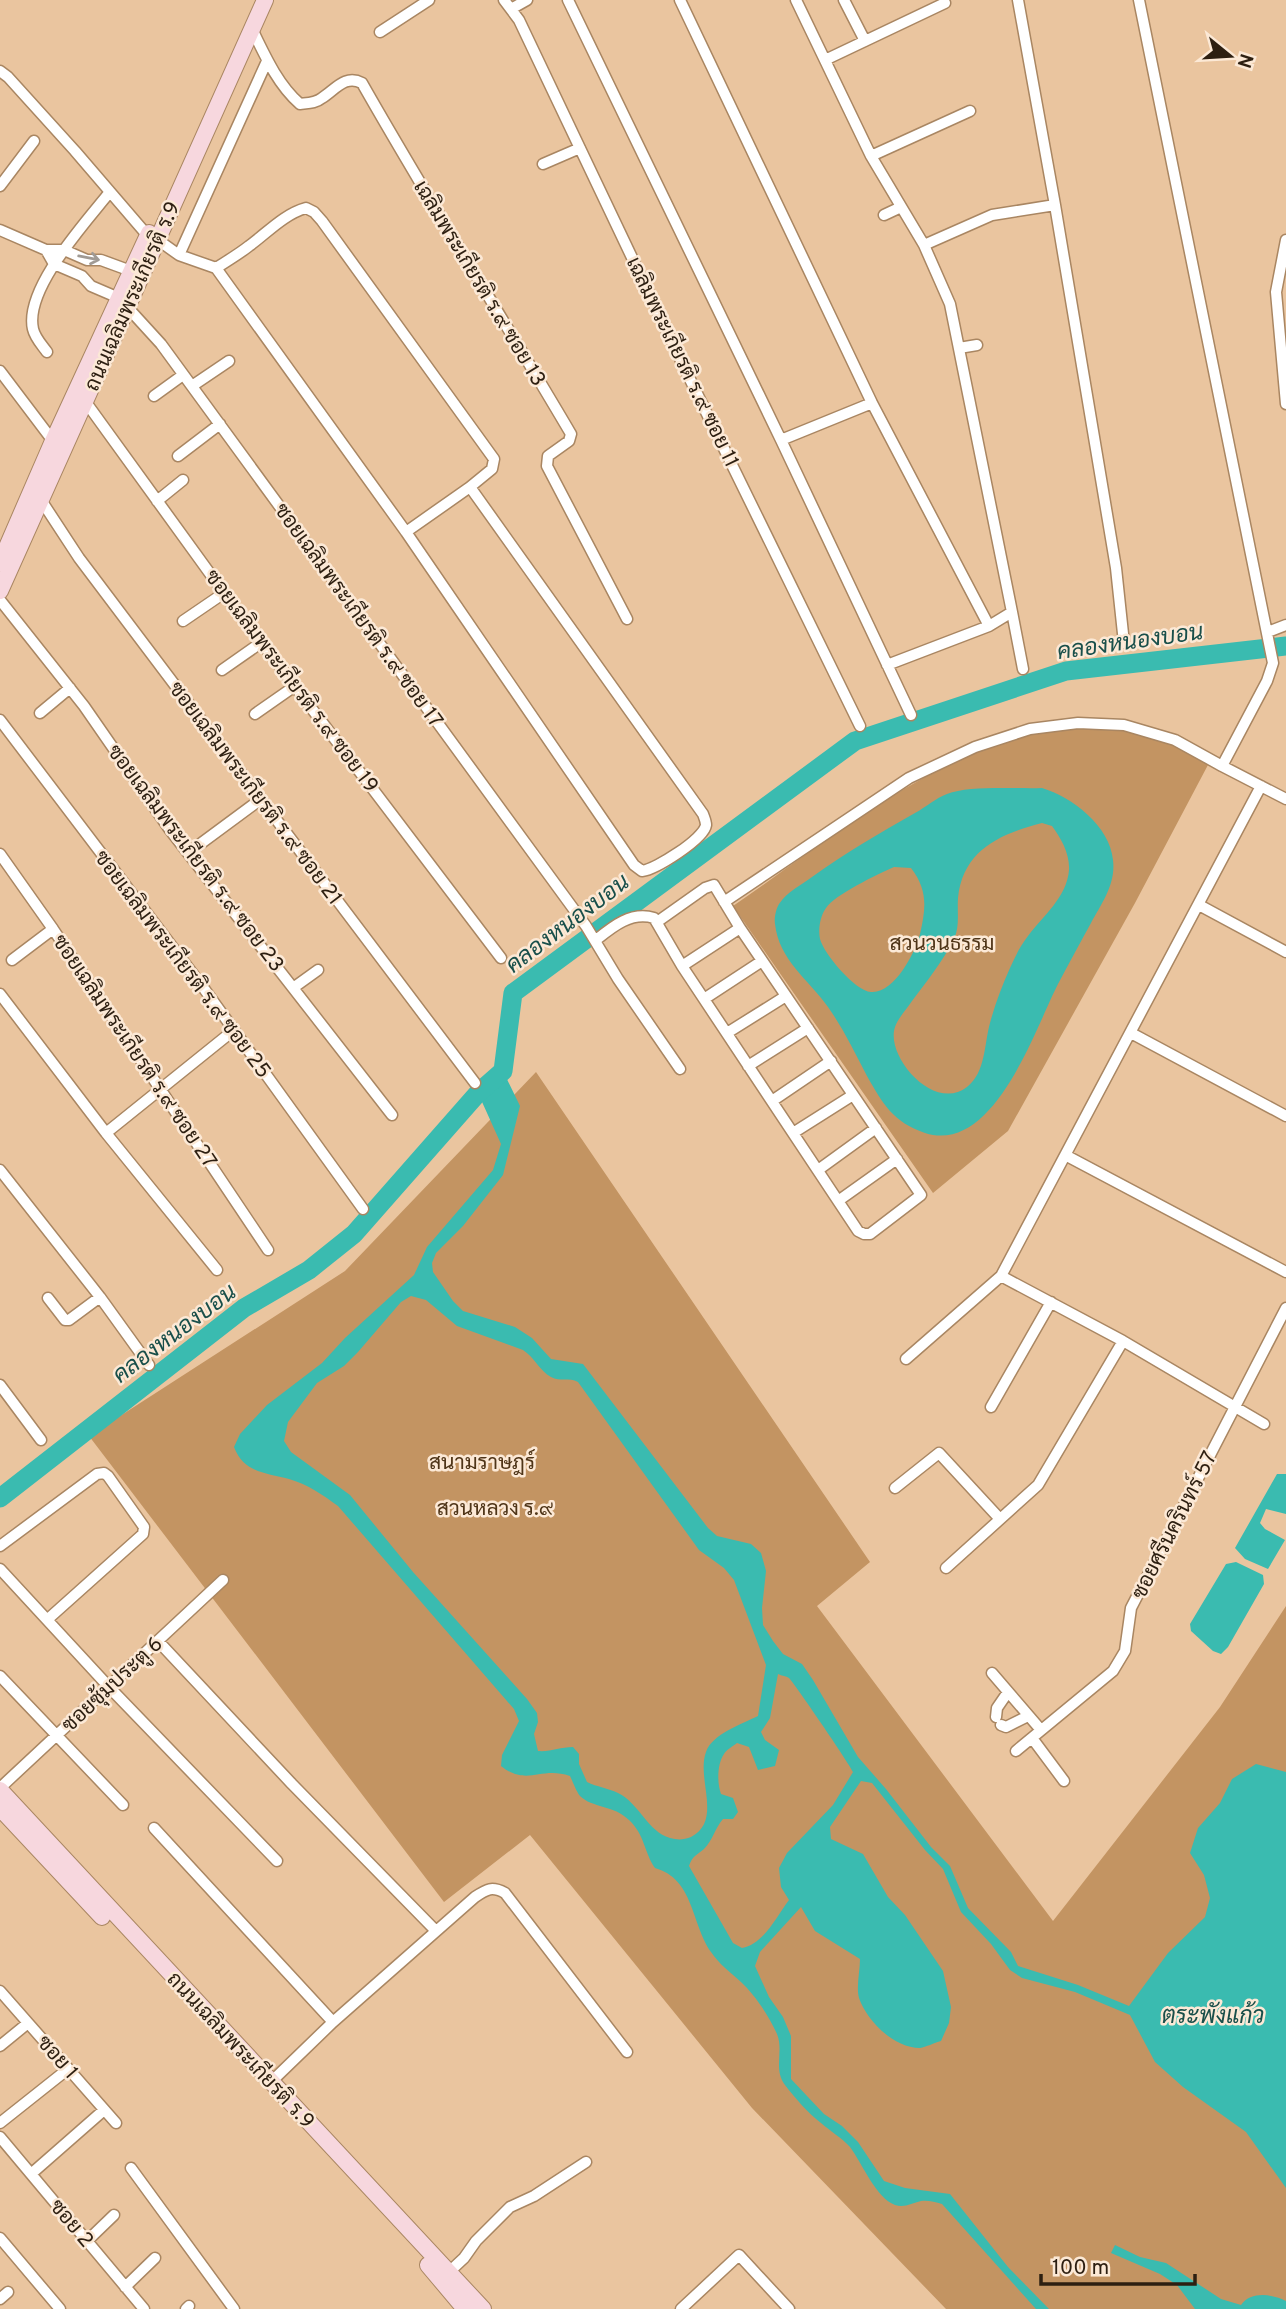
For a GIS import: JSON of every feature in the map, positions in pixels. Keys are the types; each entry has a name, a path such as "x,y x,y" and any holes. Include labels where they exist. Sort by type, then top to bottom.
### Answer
{"main road":[{"name":"ถนนเฉลิมพระเกียรติ ร.9","path":"0,591 85,401 123,302 131,271 153,238 255,0"},
{"name":"ถนนเฉลิมพระเกียรติ ร.9","path":"0,562 53,441 123,302 265,0"},
{"name":"ถนนเฉลิมพระเกียรติ ร.9","path":"0,1789 483,2309"},
{"name":"ถนนเฉลิมพระเกียรติ ร.9","path":"0,1808 404,2239 465,2309"}],"street":[{"path":"380,32 429,0"},
{"path":"508,5 527,0"},
{"path":"568,0 911,715"},
{"path":"680,0 872,403 989,626"},
{"path":"796,0 870,156 924,245 950,304 1023,669"},
{"path":"844,0 865,41"},
{"path":"1018,0 1116,568 1124,643"},
{"path":"1139,0 1273,663 1267,681 1222,766"},
{"path":"825,60 946,3"},
{"name":"เฉลิมพระเกียรติ ร.๙ ซอย 11","path":"508,5 519,20 684,367 860,726"},
{"name":"เฉลิมพระเกียรติ ร.๙ ซอย 13","path":"252,29 267,61 290,95 300,104 322,99 346,80 355,79 362,83 390,135 481,281 571,434 569,441 548,456 547,466 627,619"},
{"path":"179,255 267,61"},
{"path":"0,71 153,238 179,255 216,268 406,532 634,865 642,871 649,870 694,841 705,828 703,814 470,487"},
{"path":"870,156 970,111"},
{"path":"0,186 34,141"},
{"path":"543,164 580,148"},
{"path":"47,352 38,341 33,328 35,304 54,264 109,193"},
{"path":"924,245 992,215 1055,205"},
{"path":"884,215 901,207"},
{"path":"216,268 296,210 306,208 314,212 494,460 492,469 406,532"},
{"path":"0,230 47,250 64,250 87,260 101,260 131,271"},
{"path":"1286,240 1276,292 1286,404"},
{"path":"47,250 54,264 82,276 91,286 123,302"},
{"name":"ซอยเฉลิมพระเกียรติ ร.๙ ซอย 17","path":"123,302 146,325 192,386 586,926 618,979 680,1069"},
{"path":"959,348 977,345"},
{"path":"192,386 229,360"},
{"path":"0,371 53,441"},
{"path":"154,396 183,374"},
{"name":"ซอยเฉลิมพระเกียรติ ร.๙ ซอย 19","path":"85,401 224,593 501,958"},
{"path":"781,440 872,403"},
{"path":"178,456 220,424"},
{"path":"157,501 183,480"},
{"name":"ซอยเฉลิมพระเกียรติ ร.๙ ซอย 21","path":"41,500 79,558 475,1083"},
{"path":"183,621 224,593"},
{"name":"ซอยเฉลิมพระเกียรติ ร.๙ ซอย 23","path":"0,600 70,688 188,853 392,1115"},
{"path":"887,665 989,626 1012,612"},
{"path":"1268,632 1286,625"},
{"path":"222,670 262,642"},
{"path":"254,714 295,687"},
{"path":"40,713 70,688"},
{"name":"ซอยเฉลิมพระเกียรติ ร.๙ ซอย 25","path":"0,720 234,1030 363,1209"},
{"path":"724,902 909,778 975,747 1030,729 1078,723 1124,725 1175,740 1286,799"},
{"path":"906,1359 1001,1276 1261,786"},
{"path":"188,853 261,799"},
{"name":"ซอยเฉลิมพระเกียรติ ร.๙ ซอย 27","path":"0,854 268,1250"},
{"path":"595,939 625,920 646,916 654,918 682,966 858,1231 870,1234 921,1195 762,961 714,885 705,888 657,922"},
{"path":"1199,905 1286,951"},
{"path":"682,966 740,928"},
{"path":"12,960 53,929"},
{"path":"704,999 762,961"},
{"path":"293,988 318,970"},
{"path":"0,994 106,1133 217,1270"},
{"path":"727,1033 786,996"},
{"path":"748,1066 808,1028"},
{"path":"106,1133 234,1030"},
{"path":"1130,1033 1286,1116"},
{"path":"772,1101 831,1061"},
{"path":"793,1133 853,1095"},
{"path":"818,1170 876,1128"},
{"path":"1067,1156 1286,1272"},
{"path":"838,1201 897,1159"},
{"path":"0,1170 100,1297 149,1365"},
{"path":"1001,1276 1123,1342 1264,1424"},
{"path":"48,1298 65,1320 69,1320 100,1297"},
{"path":"991,1407 1051,1302"},
{"name":"ซอยศรีนครินทร์ 57","path":"1016,1751 1113,1671 1125,1651 1131,1608 1286,1308"},
{"path":"946,1568 1038,1485 1123,1342"},
{"path":"0,1385 41,1440"},
{"path":"895,1488 939,1453 1000,1519"},
{"path":"0,1546 97,1474 108,1476 144,1527 143,1534 48,1619"},
{"path":"0,1569 109,1687 277,1861"},
{"name":"ซอยซุ้มประตู 6","path":"0,1789 223,1580"},
{"path":"158,1640 292,1784 436,1931"},
{"path":"992,1673 1028,1716 1064,1781"},
{"path":"0,1676 55,1737 123,1805"},
{"path":"1008,1692 997,1707 998,1721 1006,1727 1028,1716"},
{"path":"154,1828 333,2022"},
{"path":"271,2082 333,2022 436,1931 487,1889 496,1888 505,1893 627,2052"},
{"name":"ซอย 1","path":"0,1991 116,2123"},
{"path":"0,2046 28,2023"},
{"path":"0,2123 68,2068"},
{"path":"32,2174 104,2110"},
{"name":"ซอย 2","path":"0,2137 144,2309"},
{"path":"449,2272 510,2207 534,2196 586,2162"},
{"path":"131,2168 234,2309"},
{"path":"87,2241 114,2215"},
{"path":"0,2238 60,2309"},
{"path":"681,2309 739,2255 789,2309"},
{"path":"125,2287 155,2258"}],"green space":[{"name":"สวนวนธรรม","path":"1078,728 1123,729 1172,743 1209,763 1135,903 1008,1131 933,1193 733,906 875,807 950,764 989,747 1030,734"},
{"name":"สวนหลวง ร.๙","path":"536,1072 870,1562 817,1606 1053,1921 1220,1707 1286,1606 1286,2309 946,2309 752,2108 530,1835 444,1902 89,1436 345,1271"}],"water":[{"path":"1042,788 1077,806 1105,836 1113,860 1110,885 1009,1084 972,1125 950,1135 925,1133 897,1118 878,1095 833,1015 788,959 778,937 776,911 786,896 824,868 943,796 968,789","holes":["1042,823 1052,826 1066,852 1069,870 1064,889 1025,940 1014,960 994,1009 978,1074 967,1087 954,1093 940,1093 915,1078 905,1066 897,1052 895,1027 954,939 958,924 961,881 967,868 976,856 998,839","894,867 911,868 917,876 924,900 922,925 913,951 902,971 888,986 871,992 849,979 834,962 820,939 820,923 826,908 838,897"]},
{"name":"ตระพังแก้ว","path":"503,1071 520,1106 503,1175 463,1226 436,1253 432,1263 433,1272 463,1311 515,1327 532,1338 551,1359 583,1364 708,1528 717,1536 751,1544 761,1553 766,1571 763,1625 783,1654 802,1664 858,1757 931,1847 950,1866 968,1908 1011,1952 1018,1966 1078,1985 1129,2006 1168,1953 1205,1917 1210,1898 1204,1875 1190,1853 1198,1828 1220,1803 1232,1779 1256,1764 1286,1772 1286,2188 1246,2132 1183,2087 1155,2062 1130,2015 1075,1992 1022,1978 1010,1970 991,1944 961,1912 943,1869 872,1783 861,1781 830,1827 831,1839 863,1854 888,1897 905,1915 943,1971 951,2007 949,2023 941,2041 920,2048 910,2047 883,2032 868,2016 859,1998 860,1959 815,1931 801,1907 760,1952 755,1966 791,2036 791,2079 824,2114 842,2126 858,2142 884,2181 905,2188 950,2194 1008,2267 1049,2309 1036,2309 942,2204 924,2201 899,2206 888,2201 876,2188 850,2147 811,2115 793,2095 781,2079 779,2040 766,2013 746,1987 711,1952 685,1892 668,1874 655,1868 638,1832 629,1820 617,1812 585,1800 570,1776 550,1773 519,1775 501,1766 502,1755 519,1721 514,1709 338,1506 302,1484 250,1467 238,1456 234,1447 240,1434 267,1405 322,1363 345,1338 414,1275 427,1247 493,1170 501,1144 478,1093","holes":["411,1296 426,1300 457,1326 523,1350 551,1377 578,1382 699,1550 724,1568 734,1580 766,1665 758,1716 728,1730 709,1746 704,1763 707,1810 700,1830 691,1837 678,1839 662,1835 625,1798 614,1791 587,1782 579,1764 579,1754 573,1747 538,1751 534,1734 538,1722 537,1713 527,1699 413,1572 350,1495 291,1452 284,1441 288,1422 317,1383 344,1366 401,1302","778,1674 789,1678 793,1683 853,1772 833,1805 787,1853 779,1868 781,1887 789,1900 763,1936 750,1946 742,1948 733,1943 689,1866 693,1858 707,1845 723,1819 733,1819 738,1812 733,1798 721,1794 720,1790 719,1768 725,1753 737,1743 749,1747 758,1770 775,1766 779,1750 765,1740 761,1732 770,1718"]},
{"path":"1277,1474 1286,1474 1286,1514 1266,1509 1260,1523 1265,1529 1285,1540 1268,1569 1245,1559 1235,1548"},
{"path":"1236,1562 1263,1575 1264,1584 1228,1647 1221,1654 1213,1651 1191,1631 1190,1624 1226,1564"},
{"path":"1115,2245 1140,2257 1166,2263 1221,2299 1241,2305 1250,2297 1268,2295 1286,2301 1286,2309 1195,2309 1177,2285 1160,2274 1111,2253"}],"waterway":[{"name":"คลองหนองบอน","path":"0,1498 244,1308 309,1270 354,1234 478,1093 503,1071 513,993 855,741 1066,671 1286,646"}],"park label":[{"name":"สนามราษฎร์","path":"482,1462"}]}
